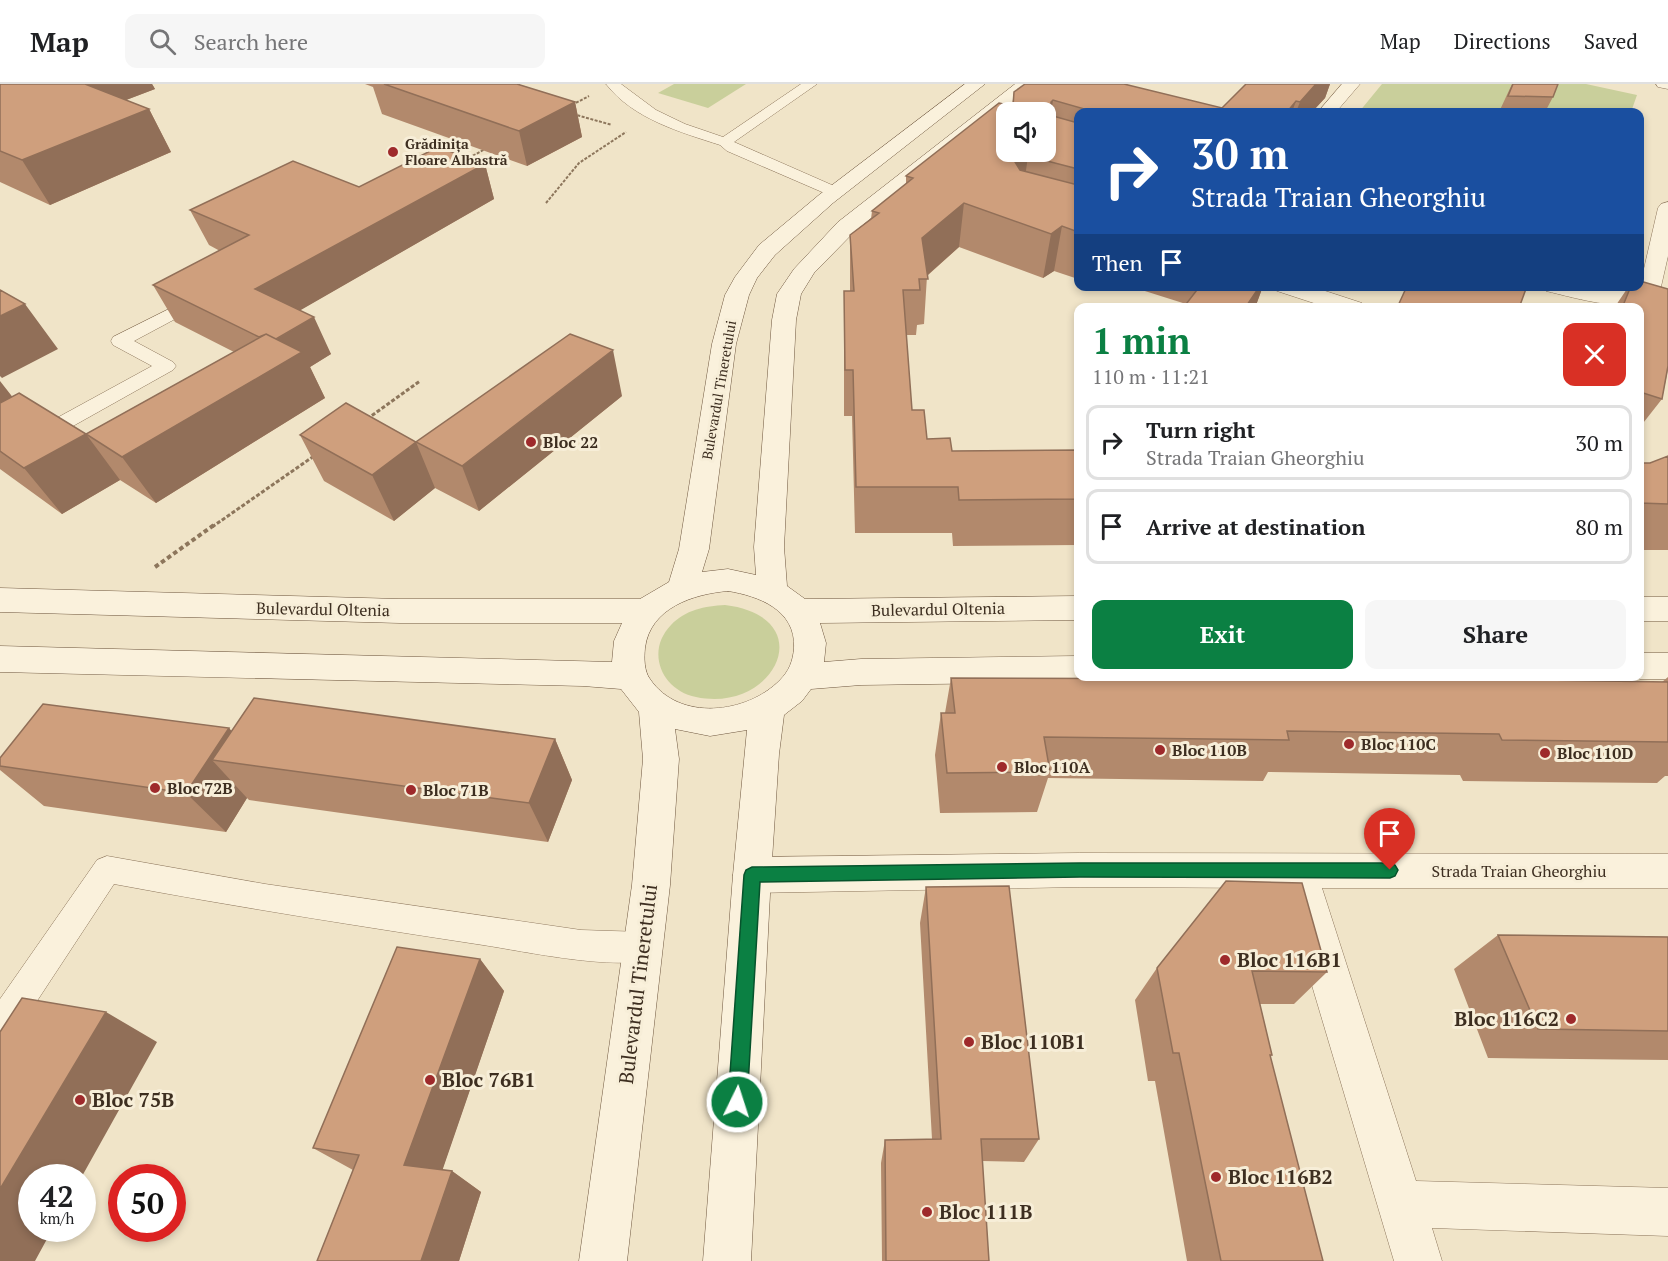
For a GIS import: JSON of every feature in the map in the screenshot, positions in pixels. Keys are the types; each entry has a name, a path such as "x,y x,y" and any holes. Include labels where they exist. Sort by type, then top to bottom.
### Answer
{"main road":[{"name":"Bulevardul Tineretului","path":"682,588 694,549 724,344 737,295 746,277 767,250 835,192 976,84"},
{"path":"772,590 769,547 784,320 789,294 805,269 846,227 977,132 1026,84"},
{"path":"1330,108 1351,84"},
{"path":"1575,291 1606,297 1631,298 1649,291 1665,234 1668,208"},
{"path":"1293,291 1309,301"},
{"path":"2,662 583,673 642,692 680,718 710,723 741,719 768,709 788,694 802,677 810,654 809,631 798,611 787,599 772,590 751,583 728,580 704,582 682,588 662,598 646,611 632,632 626,654 642,692"},
{"name":"Bulevardul Oltenia","path":"0,600 101,605 646,611"},
{"name":"Bulevardul Oltenia","path":"798,611 1074,608"},
{"path":"1644,609 1668,609"},
{"path":"1644,666 1668,666"},
{"path":"802,677 861,672 1074,669"},
{"name":"Bulevardul Tineretului","path":"603,1261 651,885 661,759 642,692"},
{"path":"727,1261 752,875 761,754 768,709"},
{"name":"Strada Traian Gheorghiu","path":"752,875 1080,870 1668,871"},
{"path":"1297,870 1418,1261"},
{"path":"1400,1204 1668,1212"}],"lane":[{"path":"613,84 633,104 656,117 725,142 732,148 835,192"},
{"path":"725,142 810,84"},
{"path":"1663,84 1668,85"},
{"path":"0,458 166,366 120,342 214,291"},
{"path":"0,1027 107,868 265,898 581,945 643,947"}],"path":[{"path":"571,105 591,95"},
{"path":"546,203 579,163 629,130"},
{"path":"456,164 487,148"},
{"path":"362,422 420,381"},
{"path":"101,605 314,456"}],"green space":[{"path":"674,84 746,84 708,108 658,93"},
{"path":"1382,84 1586,84 1637,95 1632,108 1362,108"},
{"path":"725,605 755,613 772,627 779,644 777,662 765,679 748,691 724,698 696,697 684,693 674,687 661,668 659,647 663,636 671,625 689,612"}],"building":[{"path":"0,84 85,84 149,109 22,160 0,151"},
{"path":"384,84 517,84 575,102 519,131"},
{"path":"1025,84 1124,84 1222,108 1081,108 1053,100 1051,102 1013,102 1014,92"},
{"path":"1246,84 1316,84 1300,102 1296,101 1290,108 1222,108"},
{"path":"1513,84 1558,84 1553,97 1508,96"},
{"path":"996,105 996,162 1015,162 1020,170 1074,184 1074,230 1062,226 1051,234 964,203 922,238 928,279 919,279 920,290 903,290 912,410 924,410 927,439 950,438 952,451 1074,450 1074,499 959,500 958,487 856,487 853,370 845,370 844,291 854,291 850,235 879,213 872,211 913,178 906,176"},
{"path":"1056,117 1074,122 1074,168 1051,162 1056,162"},
{"path":"438,147 485,164 255,289 314,317 276,339 266,334 259,337 153,285 249,235 190,210 293,161 359,187"},
{"path":"1644,282 1668,289 1668,366 1662,399 1644,393 1644,303 1624,303 1629,291 1644,291"},
{"path":"0,290 25,304 0,316"},
{"path":"1196,291 1257,291 1248,303 1187,303"},
{"path":"1405,291 1525,291 1521,303 1399,303"},
{"path":"266,334 302,352 122,457 86,434"},
{"path":"570,334 613,350 462,466 416,442"},
{"path":"19,393 86,434 24,468 0,451 0,403"},
{"path":"346,403 416,442 372,475 300,435"},
{"path":"1668,456 1668,504 1644,503 1644,463"},
{"path":"951,678 1074,678 1074,681 1668,682 1668,742 1502,740 1499,734 1287,731 1289,740 1044,737 1050,772 947,773 941,713 955,713"},
{"path":"254,698 555,739 529,803 212,760"},
{"path":"43,704 229,728 186,793 0,766 0,758"},
{"path":"1226,881 1302,883 1327,972 1252,971 1272,1055 1270,1055 1323,1261 1221,1261 1179,1053 1173,1053 1157,968"},
{"path":"1009,886 1039,1139 981,1139 989,1261 886,1261 885,1140 941,1139 926,887"},
{"path":"1498,935 1668,937 1668,1031 1538,1029"},
{"path":"397,947 480,959 404,1165 452,1171 421,1261 317,1261 359,1155 313,1148"},
{"path":"22,998 106,1012 0,1189 0,1032"}],"place":[{"name":"Grădinița Floare Albastră","path":"393,152"},
{"name":"Bloc 22","path":"531,442"},
{"name":"Bloc 110C","path":"1349,744"},
{"name":"Bloc 110B","path":"1160,750"},
{"name":"Bloc 110D","path":"1545,753"},
{"name":"Bloc 110A","path":"1002,767"},
{"name":"Bloc 72B","path":"155,788"},
{"name":"Bloc 71B","path":"411,790"},
{"name":"Bloc 116B1","path":"1225,960"},
{"name":"Bloc 116C2","path":"1571,1019"},
{"name":"Bloc 110B1","path":"969,1042"},
{"name":"Bloc 76B1","path":"430,1080"},
{"name":"Bloc 75B","path":"80,1100"},
{"name":"Bloc 116B2","path":"1216,1177"},
{"name":"Bloc 111B","path":"927,1212"}],"route":[{"path":"737,1102 752,875 1080,870 1390,870"}]}
